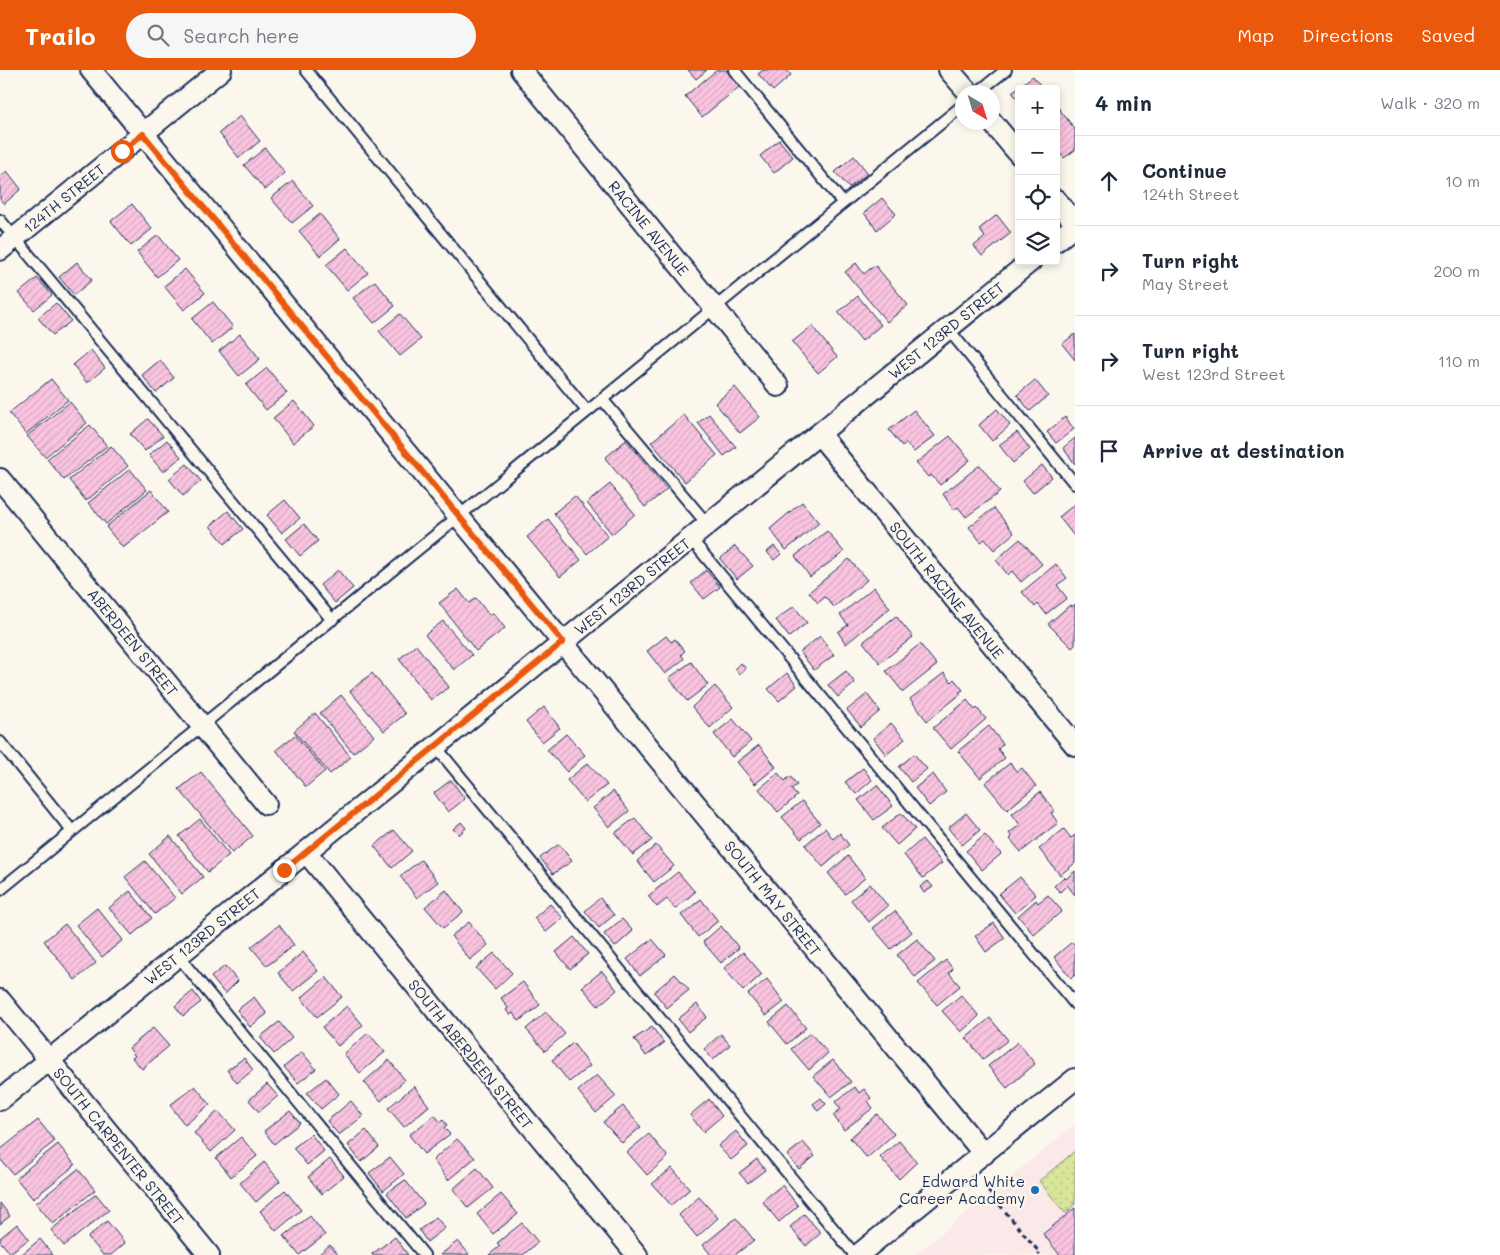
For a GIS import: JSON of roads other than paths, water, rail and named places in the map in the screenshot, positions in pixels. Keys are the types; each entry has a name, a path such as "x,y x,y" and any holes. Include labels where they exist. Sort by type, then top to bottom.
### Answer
{"street":[{"name":"SOUTH MAY STREET","path":"91,70 984,1154"},
{"name":"124TH STREET","path":"7,244 221,70"},
{"name":"RACINE AVENUE","path":"521,70 778,386"},
{"path":"949,70 962,85"},
{"path":"999,130 1015,149"},
{"path":"1060,205 1075,224 1060,237"},
{"name":"WEST 123RD STREET","path":"0,1100 1026,265"},
{"name":"SOUTH RACINE AVENUE","path":"819,434 1075,745"},
{"name":"ABERDEEN STREET","path":"0,479 266,804"},
{"name":"SOUTH ABERDEEN STREET","path":"306,852 637,1255"},
{"name":"SOUTH CARPENTER STREET","path":"0,1000 208,1255"},
{"path":"857,1255 1075,1079"}],"lane":[{"path":"306,70 587,411"},
{"path":"734,70 843,202"},
{"path":"987,85 1006,70"},
{"path":"0,890 955,112"},
{"path":"0,220 7,244 332,620"},
{"path":"948,329 1075,484"},
{"path":"602,399 708,525"},
{"path":"690,539 1075,1004"},
{"path":"0,742 72,831"},
{"path":"436,747 857,1255"},
{"path":"178,956 424,1255"}],"place":[{"name":"Edward White Career Academy","path":"1035,1190"}]}
